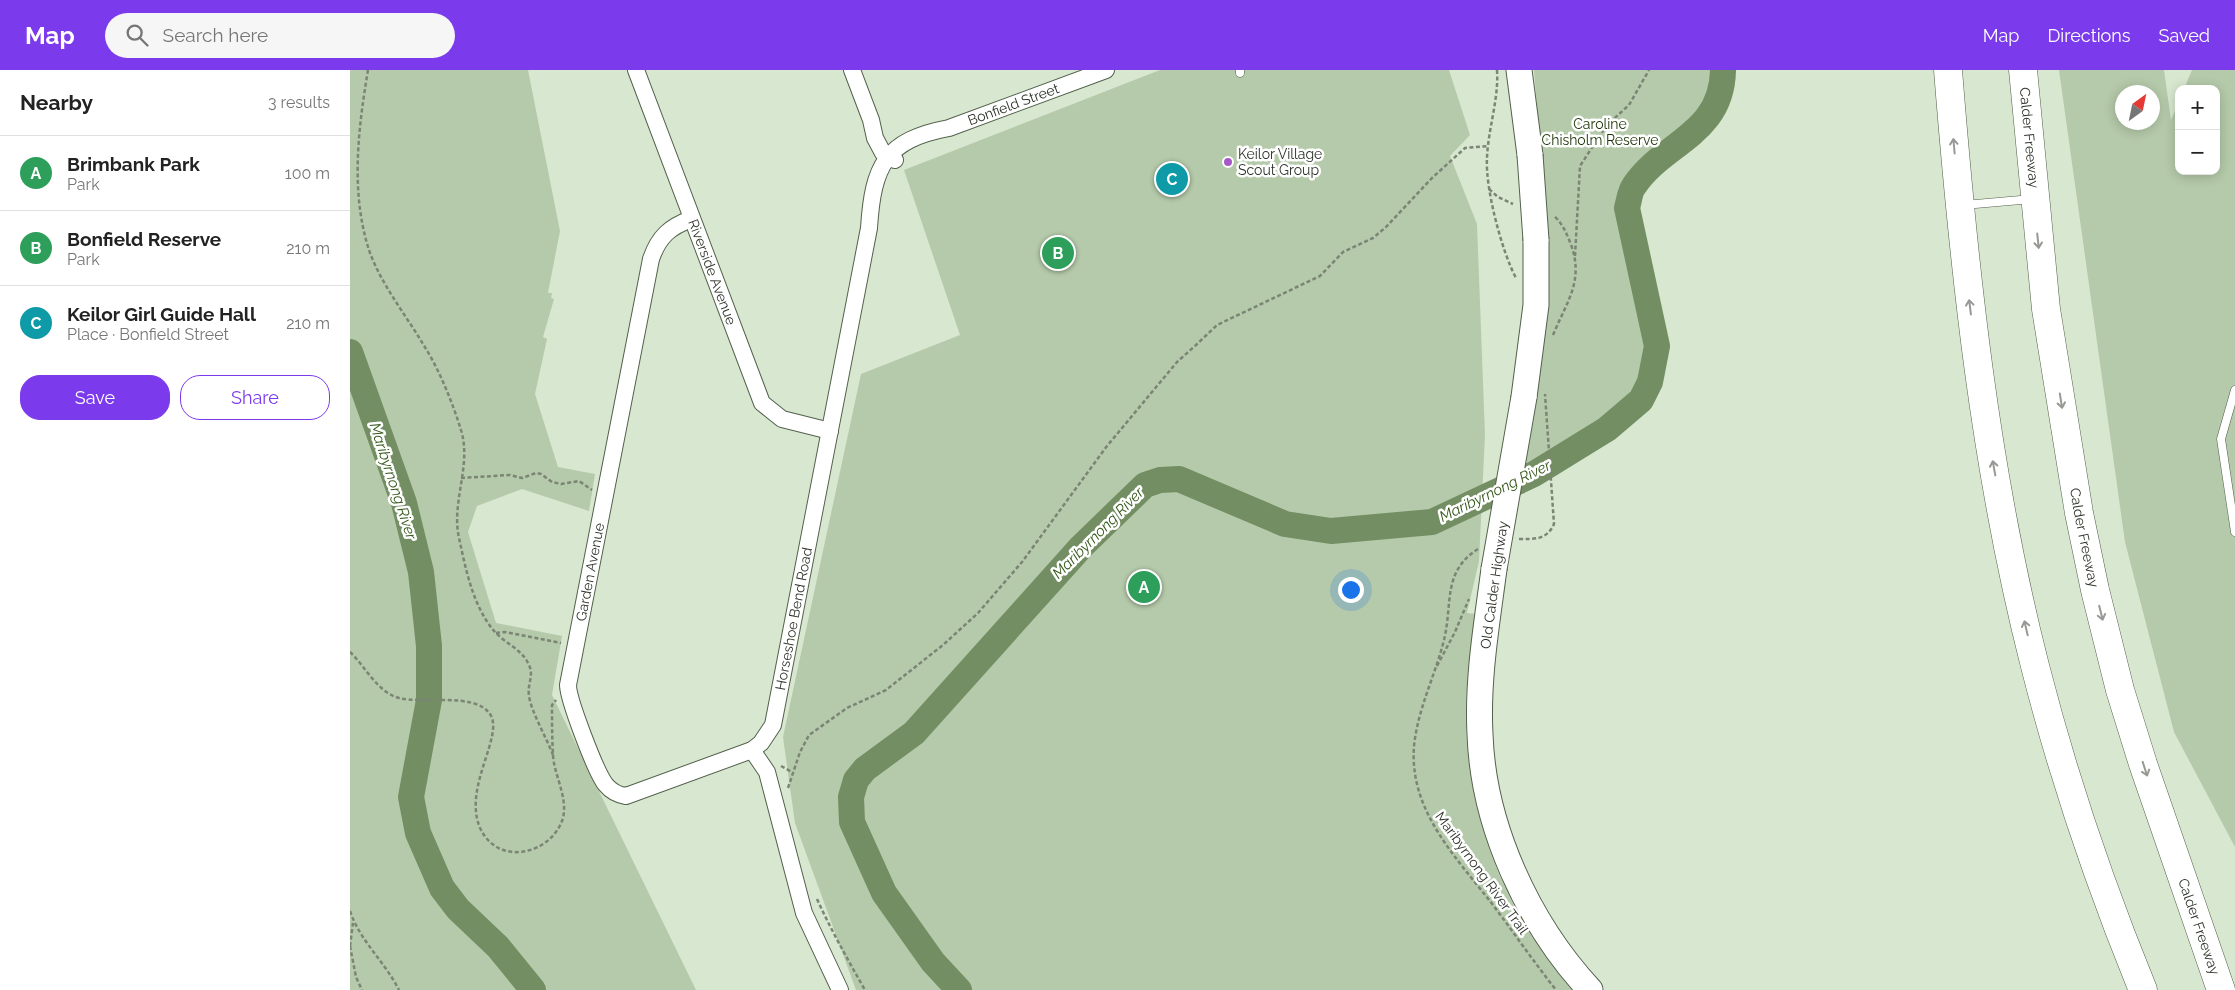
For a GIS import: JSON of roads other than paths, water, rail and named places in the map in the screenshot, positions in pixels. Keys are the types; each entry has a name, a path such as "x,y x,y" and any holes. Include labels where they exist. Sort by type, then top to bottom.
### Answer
{"highway":[{"path":"1948,70 1959,205 1975,343 2011,563 2034,666 2088,870 2130,990"},
{"name":"Calder Freeway","path":"2023,70 2046,309 2079,513 2095,590 2120,690 2143,764 2221,990"},
{"path":"2034,666 2064,769 2097,870 2143,990"}],"main road":[{"name":"Old Calder Highway","path":"1519,70 1530,154"},
{"name":"Old Calder Highway","path":"1527,70 1536,240 1536,305 1524,398 1494,569 1480,683 1480,735 1483,763 1494,818 1515,872 1534,912 1565,961 1590,990"}],"street":[{"name":"Riverside Avenue","path":"636,70 762,403 782,419 830,431"},
{"path":"852,70 871,120 892,155"},
{"name":"Bonfield Street","path":"892,155 904,152 949,128 1076,75 1106,70"},
{"name":"Horseshoe Bend Road","path":"752,750 768,735 776,713 869,228 871,204 876,180 892,155"},
{"name":"Garden Avenue","path":"691,219 667,230 655,246 651,259 568,689 598,771 606,784 620,795 631,796 752,750"},
{"path":"752,750 767,772 804,913 840,990"}],"lane":[{"path":"1959,205 2034,199"},
{"path":"2235,390 2221,439 2235,532"}],"waterway":[{"name":"Maribyrnong River","path":"959,990 933,962 884,893 852,822 851,797 856,780 865,769 914,733 1081,547 1145,485 1160,480 1179,479 1285,524 1331,531 1432,522 1534,474 1607,429 1641,400 1650,382 1657,346 1627,208 1631,193 1646,171 1702,124 1713,109 1720,92 1723,70"},
{"name":"Maribyrnong River","path":"350,352 404,503 421,572 429,646 429,700 411,797 418,833 442,888 458,909 498,947 533,990"}],"place":[{"name":"Keilor Village Scout Group","path":"1228,162"},
{"name":"Keilor Girl Guide Hall","path":"1172,179"},
{"name":"Bonfield Reserve","path":"1058,253"},
{"name":"Brimbank Park","path":"1144,587"}],"park label":[{"name":"Caroline Chisholm Reserve","path":"1600,132"}]}
